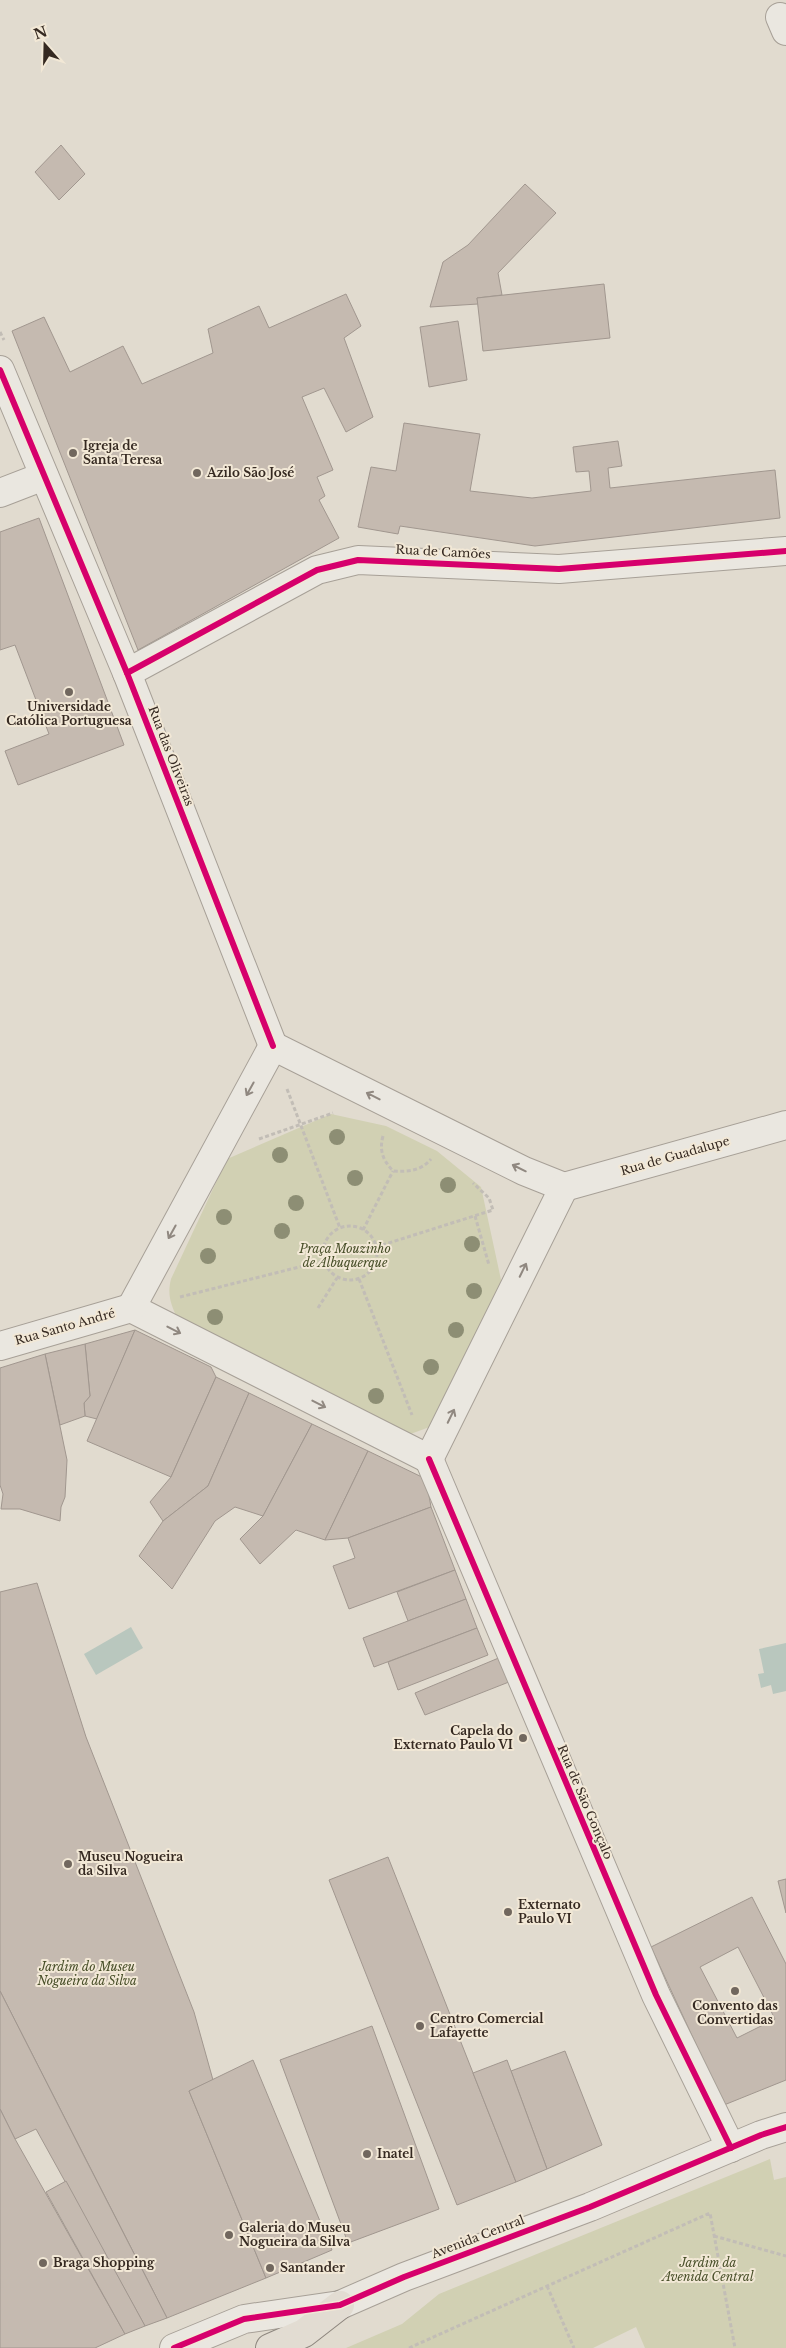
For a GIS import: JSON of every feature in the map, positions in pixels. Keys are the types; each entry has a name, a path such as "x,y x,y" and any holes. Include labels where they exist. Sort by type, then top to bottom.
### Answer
{"main road":[{"path":"270,2348 304,2332 340,2305"}],"street":[{"name":"Rua das Oliveiras","path":"0,370 127,673 273,1046"},
{"path":"0,493 44,476"},
{"name":"Rua de Camões","path":"127,673 317,570 358,560 559,569 786,551"},
{"path":"273,1046 515,1167 564,1187 430,1459 130,1308 273,1046"},
{"name":"Rua de Guadalupe","path":"564,1187 786,1125"},
{"name":"Rua Santo André","path":"0,1346 130,1308"},
{"name":"Rua de São Gonçalo","path":"430,1459 656,1995 731,2148"},
{"name":"Avenida Central","path":"174,2348 244,2319 340,2305 404,2277 590,2207 731,2148 786,2128"}],"path":[{"path":"294,1111 340,1228"},
{"path":"251,1144 328,1113 337,1113"},
{"path":"384,1133 380,1146 383,1160 393,1171 411,1172 428,1163 432,1157"},
{"path":"364,1230 393,1171"},
{"path":"376,1247 493,1210 488,1198 469,1179"},
{"path":"476,1216 489,1267"},
{"path":"352,1226 364,1230 372,1237 376,1247 377,1256 374,1266 368,1274 359,1279 348,1281 337,1278 323,1261 322,1250 325,1241 340,1228 352,1226"},
{"path":"179,1297 323,1261"},
{"path":"318,1308 337,1278"},
{"path":"359,1279 413,1418"},
{"path":"408,1419 419,1415"},
{"path":"410,2348 710,2213 735,2348"},
{"path":"714,2236 786,2256"},
{"path":"547,2286 574,2348"}],"green space":[{"name":"Praça Mouzinho de Albuquerque","path":"331,1114 386,1126 437,1151 481,1187 503,1289 435,1425 405,1436 177,1318 170,1299 171,1279 227,1159"},
{"name":"Jardim da Avenida Central","path":"770,2159 774,2180 786,2177 786,2348 645,2348 636,2327 593,2348 346,2348 402,2324 439,2294"}],"shaded area":[{"path":"131,1627 143,1648 96,1675 84,1654"},
{"path":"786,1643 786,1691 773,1694 771,1685 761,1688 758,1674 764,1673 759,1649"}],"building":[{"path":"61,145 85,174 59,200 35,172"},
{"path":"525,184 556,213 498,273 502,295 477,298 478,304 430,307 443,262 468,245"},
{"path":"604,284 610,338 483,351 477,298"},
{"name":"Azilo São José","path":"346,294 361,326 344,338 373,417 346,432 324,388 302,397 333,470 317,477 325,496 319,500 339,538 138,650 12,331 44,317 70,372 123,346 142,384 213,353 208,329 259,306 269,328"},
{"path":"458,321 467,380 429,387 420,327"},
{"path":"404,423 480,434 470,491 532,498 591,491 589,471 576,472 573,447 618,441 622,466 608,468 610,488 775,470 780,518 535,546 400,526 398,534 358,527 371,467 396,471"},
{"name":"Universidade Católica Portuguesa","path":"39,518 124,745 18,785 5,751 49,734 15,645 0,650 0,532"},
{"path":"135,1330 97,1419 85,1416 84,1403 90,1396 85,1344"},
{"path":"135,1330 211,1367 216,1377 171,1477 87,1441"},
{"path":"85,1344 90,1396 84,1403 85,1416 60,1425 45,1354"},
{"path":"45,1354 67,1460 65,1497 61,1507 60,1521 20,1509 1,1509 3,1494 0,1485 0,1368"},
{"path":"216,1377 249,1393 208,1486 163,1521 150,1502 171,1477"},
{"path":"249,1393 312,1424 263,1516 235,1507 215,1521 172,1589 139,1556 163,1521 208,1486"},
{"path":"312,1424 368,1451 325,1540 296,1530 260,1564 240,1539 263,1516"},
{"path":"368,1451 426,1479 431,1507 348,1538 325,1540"},
{"path":"431,1507 455,1570 349,1609 333,1566 355,1558 348,1538"},
{"path":"455,1570 466,1599 408,1621 397,1592"},
{"name":"Jardim do Museu Nogueira da Silva","path":"37,1583 86,1737 194,2012 213,2080 189,2091 266,2278 167,2318 0,1991 0,1592"},
{"path":"466,1599 477,1628 374,1667 363,1638"},
{"path":"477,1628 488,1655 398,1690 388,1662"},
{"path":"501,1657 514,1680 425,1715 415,1693"},
{"name":"Centro Comercial Lafayette","path":"388,1857 516,2182 457,2205 329,1880"},
{"path":"786,1879 786,1913 778,1881"},
{"path":"752,1897 786,1964 786,2080 724,2105 651,1947","holes":["738,1947 775,2019 737,2038 700,1967"]},
{"path":"0,1991 167,2318 145,2326 36,2129 15,2139 0,2109"},
{"name":"Inatel","path":"372,2026 439,2209 348,2243 280,2060"},
{"path":"565,2051 602,2145 547,2169 511,2071"},
{"path":"253,2060 332,2250 266,2278 189,2091"},
{"path":"507,2060 547,2169 516,2182 473,2073"},
{"name":"Braga Shopping","path":"0,2109 125,2334 95,2348 0,2348"},
{"path":"66,2181 145,2326 125,2334 46,2192"}],"cycle path":[{"path":"0,370 127,673 273,1046"},
{"path":"127,673 317,570 358,560 559,569 786,551"},
{"path":"429,1459 656,1995 731,2148"},
{"path":"174,2348 244,2319 340,2305 404,2277 590,2207 761,2135 786,2127"}],"place":[{"name":"Igreja de Santa Teresa","path":"73,453"},
{"name":"Azilo São José","path":"197,473"},
{"name":"Universidade Católica Portuguesa","path":"69,692"},
{"name":"Capela do Externato Paulo VI","path":"523,1738"},
{"name":"Museu Nogueira da Silva","path":"68,1864"},
{"name":"Externato Paulo VI","path":"508,1912"},
{"name":"Convento das Convertidas","path":"735,1991"},
{"name":"Centro Comercial Lafayette","path":"420,2026"},
{"name":"Inatel","path":"367,2154"},
{"name":"Galeria do Museu Nogueira da Silva","path":"229,2235"},
{"name":"Braga Shopping","path":"43,2263"},
{"name":"Santander","path":"270,2268"}]}
